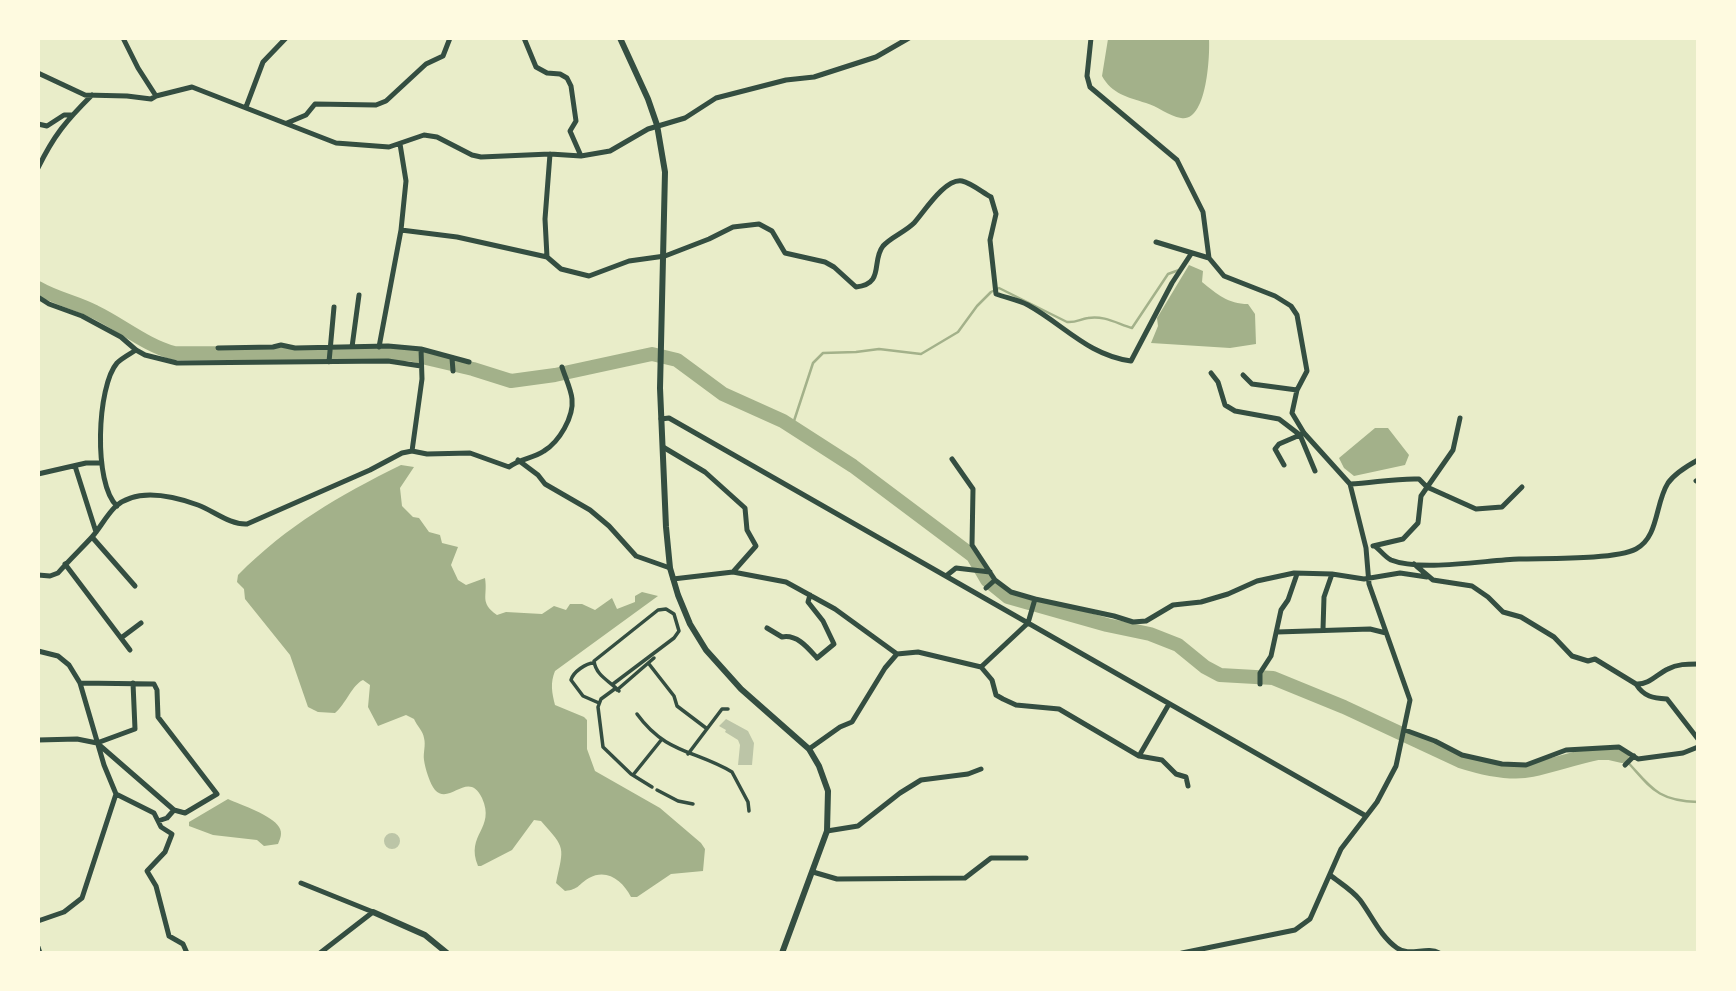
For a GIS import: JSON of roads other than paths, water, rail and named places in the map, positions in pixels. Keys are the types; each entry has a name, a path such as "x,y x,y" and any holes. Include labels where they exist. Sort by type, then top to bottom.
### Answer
{"street":[{"path":"123,38 156,96"},
{"path":"246,107 263,62 286,38"},
{"path":"288,123 306,115 315,103 376,105 386,101 426,64 443,56 450,38"},
{"path":"524,38 536,67 547,73 560,74 567,78 571,86 576,121 570,131 581,156"},
{"path":"620,38 657,125 665,172 661,419 670,568 673,579 690,624 706,650 741,689 809,749 819,766 828,791 827,831 782,953"},
{"path":"38,73 85,95 151,99 192,87 336,143 388,147 424,135 437,137 481,157 550,154 581,156 610,151 657,125 685,118 716,98 786,80 814,78 876,57 909,38"},
{"path":"1091,38 1087,76 1090,87 1177,160 1203,212 1209,258 1224,276 1275,296 1291,306 1297,315 1307,371 1297,390 1292,413 1315,471"},
{"path":"38,168 51,140 92,95"},
{"path":"38,124 47,126 64,115 72,115"},
{"path":"379,346 401,230 406,181 400,144"},
{"path":"547,257 545,219 550,154"},
{"path":"401,230 457,237 547,257 561,269 589,276 629,261 665,256 733,227 760,225 772,232 785,253 825,262 856,287 865,286 874,277 878,268 878,255 883,246 913,224 934,197 954,182 963,181 991,197 996,214 990,240 996,294 1027,304 1083,343 1111,358 1131,361 1172,283 1191,254"},
{"path":"1156,242 1209,258"},
{"path":"352,347 359,295"},
{"path":"38,297 121,337 145,355 177,363 388,361 421,366"},
{"path":"330,362 334,307"},
{"path":"218,348 281,345 295,348 388,346 421,349 469,362"},
{"path":"388,346 388,361"},
{"path":"412,451 422,379 421,349"},
{"path":"117,506 111,500 102,463 100,425 110,378 117,363 136,350"},
{"path":"452,358 453,371"},
{"path":"38,575 51,576 58,573 117,506 138,495 159,495 195,504 237,525 247,524 370,470 402,453 470,453 509,467 518,460 546,450 565,427 572,400 562,367"},
{"path":"1182,953 1295,930 1310,919 1341,849 1377,802 1396,766 1410,701 1368,578 1366,548 1350,484 1302,434 1279,419 1235,411 1225,405 1218,382 1211,373"},
{"path":"1244,375 1252,384 1297,390"},
{"path":"661,419 669,418 1366,816"},
{"path":"1366,548 1403,539 1418,523 1422,496 1453,450 1460,418"},
{"path":"1283,465 1275,449 1279,444 1302,434"},
{"path":"663,447 705,472 745,508 747,530 756,546 733,572"},
{"path":"951,459 973,489 972,545 995,580 1012,593 1035,599 1133,622 1146,621 1172,605 1201,602 1228,594 1256,581 1297,573 1368,578 1400,573 1427,577"},
{"path":"518,460 545,484 590,510 609,526 636,556 670,568"},
{"path":"1375,546 1390,559 1413,564 1469,564 1619,554 1636,549 1647,540 1668,483 1698,460"},
{"path":"38,474 86,463 102,463"},
{"path":"75,466 94,534 135,586"},
{"path":"1350,484 1401,478 1419,480 1427,488 1476,509 1502,507 1522,487"},
{"path":"65,564 130,650"},
{"path":"1413,564 1433,580 1472,586 1503,612 1521,617 1554,636 1572,656 1588,661 1595,659 1636,684 1644,685 1667,669 1678,665 1698,663"},
{"path":"946,576 956,568 990,572"},
{"path":"673,579 733,572 786,582 835,609 897,653 918,652 981,667 992,680 996,695 1016,705 1059,709 1139,756 1162,760 1176,774 1186,777 1188,786"},
{"path":"1260,684 1260,673 1271,656 1278,632 1281,610 1288,600 1297,573"},
{"path":"1323,629 1324,597 1332,574"},
{"path":"986,587 995,580"},
{"path":"766,628 782,637 789,636 802,642 817,658 834,644 823,621 808,602 810,595"},
{"path":"981,667 1028,623 1035,599"},
{"path":"599,703 583,696 571,680 572,676 588,663 594,663 618,640 658,610 666,609 674,614 679,631 674,638 616,688"},
{"path":"121,638 141,623"},
{"path":"1278,632 1370,629 1386,633"},
{"path":"38,651 58,656 69,665 80,683 97,743 116,794 82,898 64,912 38,921"},
{"path":"809,749 852,722 897,653"},
{"path":"652,787 633,775 603,747 599,703 653,658"},
{"path":"594,663 606,681 616,688"},
{"path":"649,664 674,696 677,706 706,727"},
{"path":"38,740 77,739 97,743 174,810 184,813 217,794 158,718 157,690 154,684 80,683"},
{"path":"97,743 135,729 133,683"},
{"path":"1636,684 1641,692 1651,698 1667,699 1698,739"},
{"path":"1139,756 1170,704"},
{"path":"688,754 722,709 728,709"},
{"path":"638,714 644,723 671,747 732,772 748,802 749,811"},
{"path":"1405,730 1462,755 1502,764 1526,765 1566,750 1619,747 1638,758 1683,752 1698,747"},
{"path":"633,775 662,738"},
{"path":"1625,765 1634,756"},
{"path":"827,831 859,827 900,793 921,780 968,774 981,769"},
{"path":"657,790 678,801 693,804"},
{"path":"116,794 154,813 161,827 172,834 165,852 148,871 156,886 169,936 183,944 187,953"},
{"path":"158,821 167,818 174,810"},
{"path":"813,872 837,879 965,878 991,858 1026,858"},
{"path":"1331,875 1358,898 1380,931 1398,950 1434,950 1439,953"},
{"path":"301,883 425,935 447,953"},
{"path":"320,953 373,912"},
{"path":"38,947 40,953"}],"waterway":[{"path":"792,427 813,363 823,353 879,349 921,354 958,332 977,306 999,288 1067,322 1100,318 1132,328 1168,274 1179,270"},
{"path":"38,288 105,317 153,345 174,353 409,354 511,381 555,375 652,354 677,360 723,394 783,421 853,466 973,556 987,580 1008,597 1107,625 1150,634 1178,645 1205,667 1220,675 1273,678 1344,707 1460,761 1477,766 1523,771 1598,753 1622,756"},
{"path":"1622,756 1662,795 1698,802"}]}
